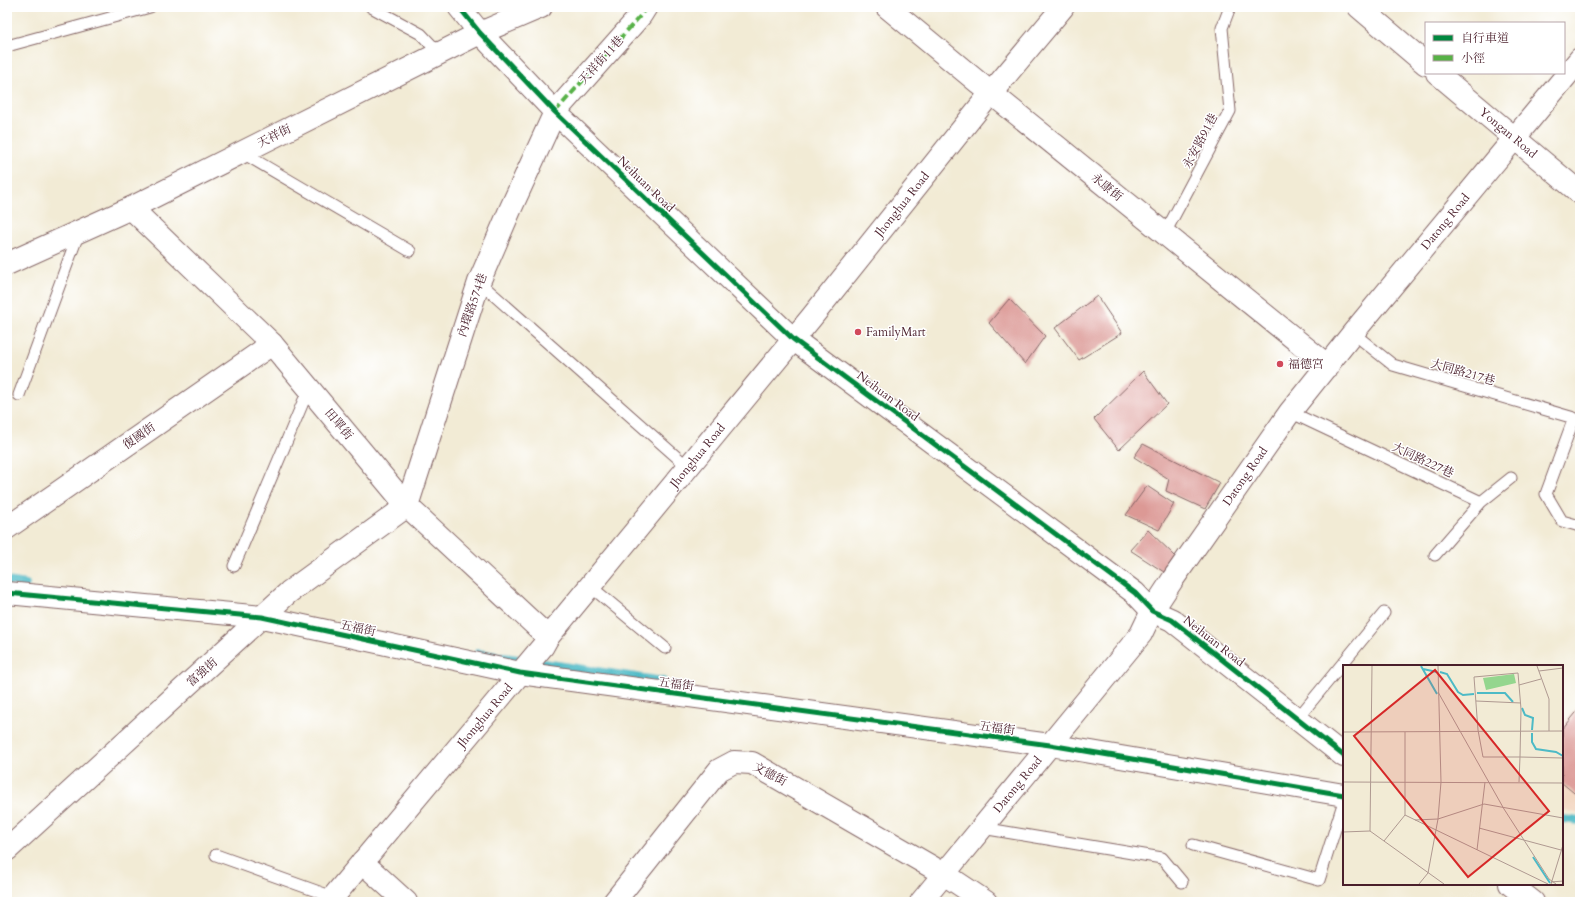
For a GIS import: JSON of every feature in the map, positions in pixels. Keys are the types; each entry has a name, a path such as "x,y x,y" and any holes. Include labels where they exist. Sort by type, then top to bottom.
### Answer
{"street":[{"name":"Neihuan Road","path":"459,7 480,33 556,112 793,339 1135,592 1152,610 1172,620 1343,755"},
{"name":"天祥街","path":"7,264 132,208 439,53 480,33 541,7"},
{"name":"天祥街11巷","path":"556,112 641,15 646,7"},
{"name":"永康街","path":"888,7 1164,234 1328,366"},
{"name":"Jhonghua Road","path":"331,899 524,669 590,586 1063,7"},
{"path":"1359,7 1425,63"},
{"name":"Datong Road","path":"921,902 1141,634 1152,610 1290,412 1353,333 1580,59"},
{"name":"Yongan Road","path":"1438,74 1580,193"},
{"name":"內環路574巷","path":"407,506 478,282 556,112"},
{"name":"田單街","path":"132,208 272,344 407,506 545,642"},
{"name":"復國街","path":"7,528 272,344"},
{"name":"富強街","path":"7,850 289,592 407,506"},
{"name":"五福街","path":"7,593 266,614 524,669 1057,736 1343,795"},
{"name":"文德街","path":"614,902 719,770 734,762 752,763 944,874 986,902"},
{"path":"362,862 406,902"},
{"path":"1511,885 1533,902"}],"lane":[{"path":"7,46 137,9 150,7"},
{"path":"371,7 421,34 439,53"},
{"name":"永安路91巷","path":"1164,234 1230,111 1222,28 1230,7"},
{"path":"241,152 410,251"},
{"path":"19,395 79,231"},
{"path":"478,282 688,467"},
{"name":"大同路217巷","path":"1353,333 1393,365 1574,418 1546,494 1562,521 1580,526"},
{"path":"234,566 309,388"},
{"name":"大同路227巷","path":"1290,412 1482,502"},
{"path":"1435,555 1482,502 1511,478"},
{"path":"590,586 665,648"},
{"path":"1298,720 1384,613"},
{"path":"1193,845 1319,880 1343,804"},
{"path":"982,828 1162,858 1182,882"},
{"path":"216,855 331,899"}],"shaded area":[{"path":"1580,702 1580,814 1563,810 1563,723"}],"building":[{"path":"1097,296 1122,333 1079,360 1055,328"},
{"path":"1009,299 1045,336 1025,364 989,323"},
{"path":"1143,371 1167,404 1119,450 1094,419"},
{"path":"1143,444 1220,483 1205,509 1166,491 1169,479 1134,457"},
{"path":"1147,486 1174,504 1159,530 1126,515"},
{"path":"1148,530 1175,556 1164,572 1130,550"},
{"path":"1580,708 1579,797 1563,784 1563,729"}],"waterway":[{"path":"7,581 26,584"},
{"path":"478,653 663,681"},
{"path":"1563,819 1580,821"}],"marked path":[{"path":"555,112 641,15 646,7"}],"cycle path":[{"path":"459,7 480,33 555,112 793,339 1135,593 1152,611 1172,620 1343,755"},
{"path":"7,593 262,617 520,673 1050,745 1343,795"}],"place":[{"name":"FamilyMart","path":"858,332"},
{"name":"福德宮","path":"1280,364"}]}
